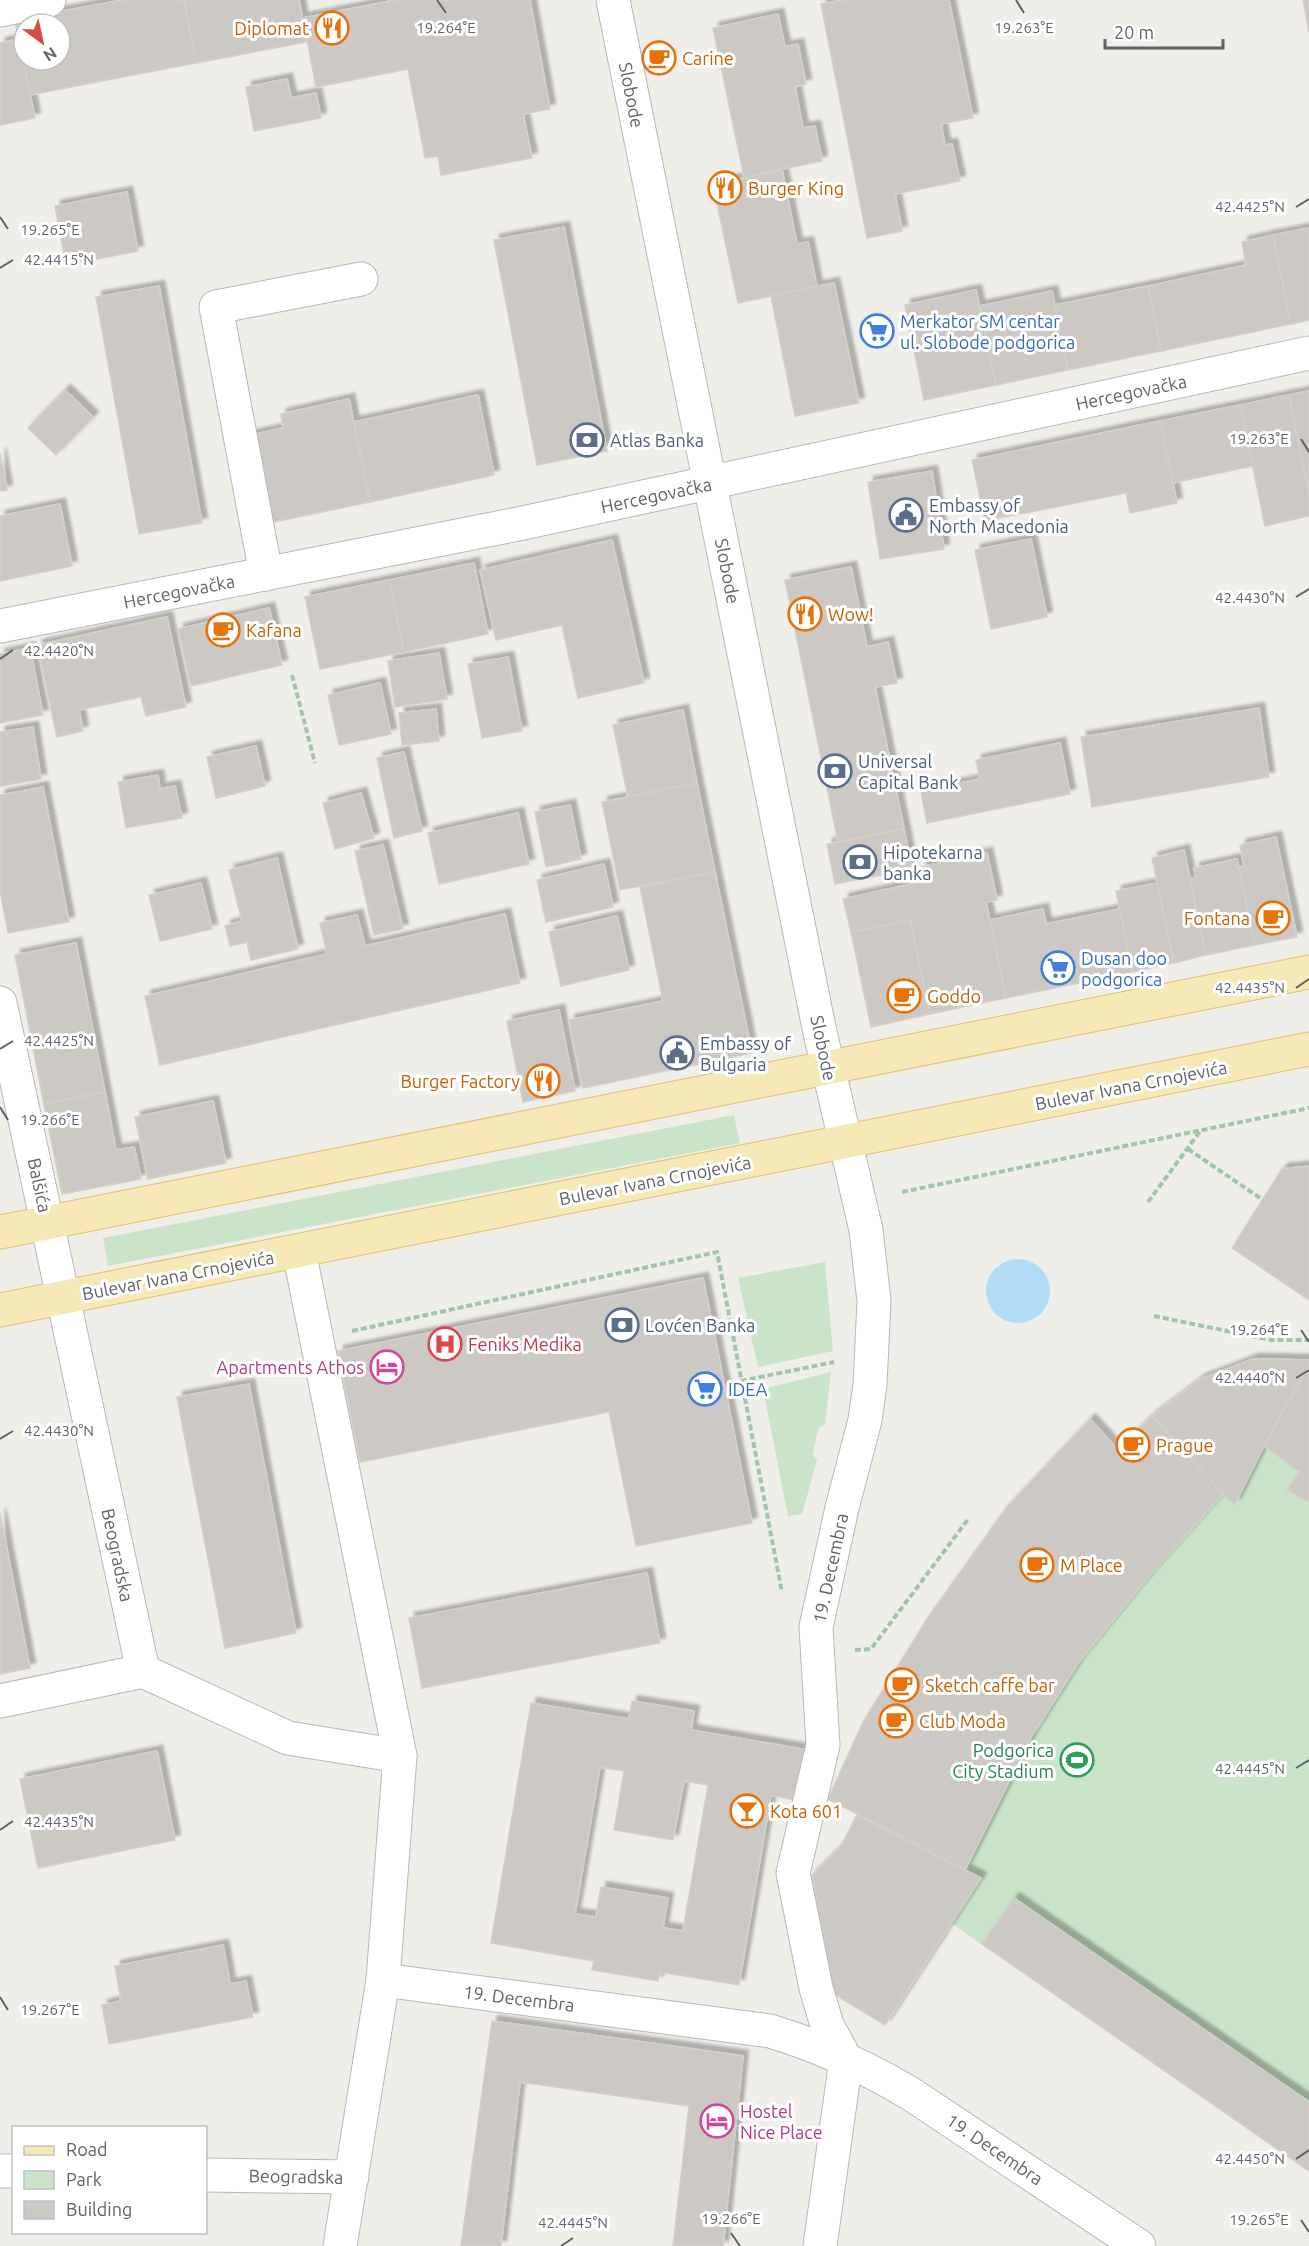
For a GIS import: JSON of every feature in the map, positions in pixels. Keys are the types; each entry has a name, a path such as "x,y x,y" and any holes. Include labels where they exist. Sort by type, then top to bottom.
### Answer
{"main road":[{"path":"0,1232 1309,972"},
{"name":"Bulevar Ivana Crnojevića","path":"0,1310 1309,1049"}],"street":[{"path":"0,10 49,0"},
{"name":"Slobode","path":"613,0 709,483 845,1142"},
{"path":"266,574 216,307 361,279"},
{"name":"Hercegovačka","path":"0,626 523,523 1309,353"},
{"name":"Balšića","path":"0,1003 63,1298"},
{"name":"19. Decembra","path":"845,1142 866,1230 874,1301 874,1329 865,1420 842,1508 817,1639 823,1745 793,1873 816,1988 828,2025 846,2060"},
{"path":"299,1251 400,1756 383,1980 352,2177"},
{"name":"Beogradska","path":"63,1298 143,1671"},
{"path":"0,1701 143,1671 288,1738 400,1756"},
{"name":"19. Decembra","path":"383,1980 770,2031 810,2043 879,2075 911,2094 1139,2246"},
{"path":"820,2246 846,2060"},
{"name":"Beogradska","path":"207,2175 352,2177 339,2246"}],"path":[{"path":"292,675 315,764"},
{"path":"902,1192 1309,1107"},
{"path":"1148,1202 1202,1130"},
{"path":"1188,1149 1263,1200"},
{"path":"344,1332 717,1252 782,1592"},
{"path":"1154,1316 1271,1340 1309,1340"},
{"path":"741,1381 840,1361"},
{"path":"817,1639 871,1649 969,1518"}],"green space":[{"path":"734,1115 740,1143 108,1266 103,1238"},
{"path":"825,1262 833,1351 758,1367 738,1278"},
{"name":"Podgorica City Stadium","path":"1253,1359 1309,1360 1309,2171 951,1923 885,2025 834,1994 841,1846 857,1815 828,1799 864,1720 929,1616 1006,1508 1090,1419 1117,1449 1152,1416 1201,1379"},
{"path":"831,1372 825,1424 818,1429 813,1455 817,1460 802,1514 788,1516 763,1389"}],"water":[{"path":"1018,1259 1041,1268 1050,1291 1041,1314 1018,1323 995,1314 986,1291 995,1268"}],"building":[{"path":"122,0 184,0 196,63 29,95 25,72 72,72 72,12 58,12"},
{"path":"184,0 299,0 307,42 196,63"},
{"path":"395,0 530,0 550,109 523,114 532,158 441,175 438,156 425,158 408,69 316,87 303,18"},
{"path":"842,0 949,0 973,118 941,124 945,145 952,144 960,181 895,194 902,231 867,238 821,4"},
{"path":"1303,0 1309,0 1309,32"},
{"path":"778,14 785,47 798,44 806,84 795,87 803,128 815,126 822,161 744,177 713,28"},
{"path":"12,40 12,72 26,72 35,118 0,125 0,43"},
{"path":"287,79 291,98 316,93 321,118 254,131 246,87"},
{"path":"782,170 797,244 808,242 817,287 738,303 713,184"},
{"path":"127,192 138,251 66,265 55,206"},
{"path":"564,227 607,451 537,465 494,240"},
{"path":"1309,228 1309,320 1291,324 1273,235"},
{"path":"1273,235 1291,324 1161,351 1148,286 1246,265 1242,242"},
{"path":"834,283 859,403 795,416 771,296"},
{"path":"159,286 202,523 139,534 96,297"},
{"path":"1148,286 1161,351 1068,370 1055,305"},
{"path":"976,290 996,385 924,400 905,305"},
{"path":"1052,291 1068,370 996,385 980,306"},
{"path":"65,390 93,417 56,455 28,428"},
{"path":"1309,391 1309,494 1289,395"},
{"path":"478,395 494,475 370,502 354,422"},
{"path":"1289,395 1309,496 1309,516 1265,526 1240,405"},
{"path":"349,399 370,502 264,524 246,436 283,428 281,414"},
{"path":"1240,405 1253,466 1172,483 1160,421"},
{"path":"1160,421 1177,503 1130,513 1126,493 985,521 972,460"},
{"path":"0,453 7,490 0,491"},
{"name":"Embassy of North Macedonia","path":"932,471 944,549 880,559 868,482"},
{"path":"60,504 72,566 0,581 0,516"},
{"path":"1031,539 1047,617 991,629 975,550"},
{"path":"612,540 644,683 578,698 562,625 496,640 480,570"},
{"path":"474,563 488,634 404,652 389,580"},
{"path":"851,567 867,647 888,642 897,683 875,687 904,829 838,842 785,580"},
{"path":"389,580 404,652 320,669 305,597"},
{"path":"269,608 282,665 191,686 178,629"},
{"path":"167,617 186,707 146,716 141,697 79,710 83,731 57,737 37,645"},
{"path":"30,648 43,715 0,723 0,654"},
{"path":"439,653 447,699 395,707 388,661"},
{"path":"508,657 522,731 482,738 468,664"},
{"path":"380,683 391,734 339,745 328,695"},
{"path":"1259,708 1269,777 1092,807 1081,737"},
{"path":"436,709 439,741 402,745 399,713"},
{"path":"683,710 697,783 628,797 613,725"},
{"path":"33,727 41,779 0,786 0,732"},
{"path":"1060,743 1070,794 927,823 921,791 980,779 976,760"},
{"path":"256,746 265,786 216,798 207,757"},
{"path":"404,752 422,831 394,838 377,758"},
{"path":"158,775 160,789 175,786 182,818 126,828 118,782"},
{"path":"697,783 715,872 620,890 602,802"},
{"path":"43,787 69,922 8,933 0,890 0,795"},
{"path":"361,793 374,838 335,849 323,803"},
{"path":"570,805 581,859 546,867 535,812"},
{"path":"518,813 529,864 439,884 428,833"},
{"path":"904,829 912,869 835,884 827,844"},
{"path":"1276,837 1297,937 1255,945 1238,868 1244,866 1240,845"},
{"path":"383,845 403,929 374,935 355,851"},
{"path":"1184,850 1206,955 1174,963 1152,858"},
{"path":"987,853 997,900 986,902 1006,998 930,1014 910,920 851,932 843,899 924,881 921,867"},
{"path":"277,858 298,949 251,960 247,942 230,946 225,926 242,921 229,870"},
{"path":"1237,859 1255,945 1206,955 1190,879 1196,877 1194,868"},
{"path":"604,864 613,907 546,922 537,880"},
{"path":"715,872 752,1053 583,1088 569,1020 663,1001 640,887"},
{"path":"201,883 212,929 160,941 149,895"},
{"path":"1157,883 1174,963 1132,972 1116,891"},
{"path":"1043,909 1046,924 1120,909 1132,972 1006,998 990,920"},
{"path":"505,914 520,983 160,1065 145,996 327,954 320,923 357,915 365,946"},
{"path":"617,916 629,970 561,986 549,932"},
{"path":"910,920 930,1014 871,1027 851,932"},
{"path":"76,943 105,1092 44,1104 15,955"},
{"path":"559,1010 575,1091 523,1102 507,1021"},
{"path":"105,1092 116,1150 134,1147 141,1179 62,1194 44,1104"},
{"path":"213,1101 226,1163 148,1179 135,1117"},
{"path":"1309,1166 1309,1300 1232,1248 1282,1169"},
{"path":"703,1278 752,1523 636,1546 609,1412 360,1462 338,1351"},
{"path":"1253,1359 1309,1360 1309,1365 1235,1504 1223,1494 1152,1416 1201,1379"},
{"path":"1309,1365 1309,1502 1287,1490 1300,1472 1264,1446"},
{"path":"249,1384 296,1633 225,1648 177,1397"},
{"path":"1152,1416 1223,1494 1151,1574 1079,1662 1032,1736 965,1870 828,1799 864,1720 929,1616 1006,1508 1090,1419 1117,1449"},
{"path":"0,1513 30,1668 0,1674"},
{"path":"647,1573 660,1643 422,1688 409,1618"},
{"path":"632,1701 694,1711 691,1730 808,1750 800,1801 771,1795 739,1985 660,1972 658,1981 592,1970 594,1961 491,1943 531,1703 629,1719","holes":["600,1767 624,1771 614,1830 673,1840 684,1781 708,1785 683,1931 663,1928 668,1898 601,1887 596,1917 575,1914"]},
{"path":"157,1751 175,1840 38,1868 20,1779"},
{"path":"857,1815 981,1878 885,2025 834,1994 812,1875 841,1846"},
{"path":"1014,1898 1309,2102 1309,2171 982,1944"},
{"path":"223,1945 230,1984 246,1981 253,2017 109,2044 102,2005 121,2001 115,1966"},
{"path":"492,2021 743,2056 723,2246 673,2246 689,2106 520,2082 501,2246 461,2246"}],"place":[{"name":"Diplomat","path":"332,28"},
{"name":"Carine","path":"659,58"},
{"name":"Burger King","path":"725,188"},
{"name":"Merkator SM centar ul. Slobode podgorica","path":"877,331"},
{"name":"Atlas Banka","path":"587,440"},
{"name":"Embassy of North Macedonia","path":"906,515"},
{"name":"Wow!","path":"805,614"},
{"name":"Kafana","path":"223,630"},
{"name":"Universal Capital Bank","path":"835,771"},
{"name":"Hipotekarna banka","path":"860,862"},
{"name":"Fontana","path":"1273,918"},
{"name":"Dusan doo podgorica","path":"1058,968"},
{"name":"Goddo","path":"904,996"},
{"name":"Embassy of Bulgaria","path":"677,1053"},
{"name":"Burger Factory","path":"543,1081"},
{"name":"Lovćen Banka","path":"622,1325"},
{"name":"Feniks Medika","path":"445,1344"},
{"name":"Apartments Athos","path":"387,1367"},
{"name":"IDEA","path":"705,1389"},
{"name":"Prague","path":"1133,1445"},
{"name":"M Place","path":"1037,1565"},
{"name":"Sketch caffe bar","path":"902,1685"},
{"name":"Club Moda","path":"896,1721"},
{"name":"Podgorica City Stadium","path":"1077,1760"},
{"name":"Kota 601","path":"747,1811"},
{"name":"Hostel Nice Place","path":"717,2121"}]}
